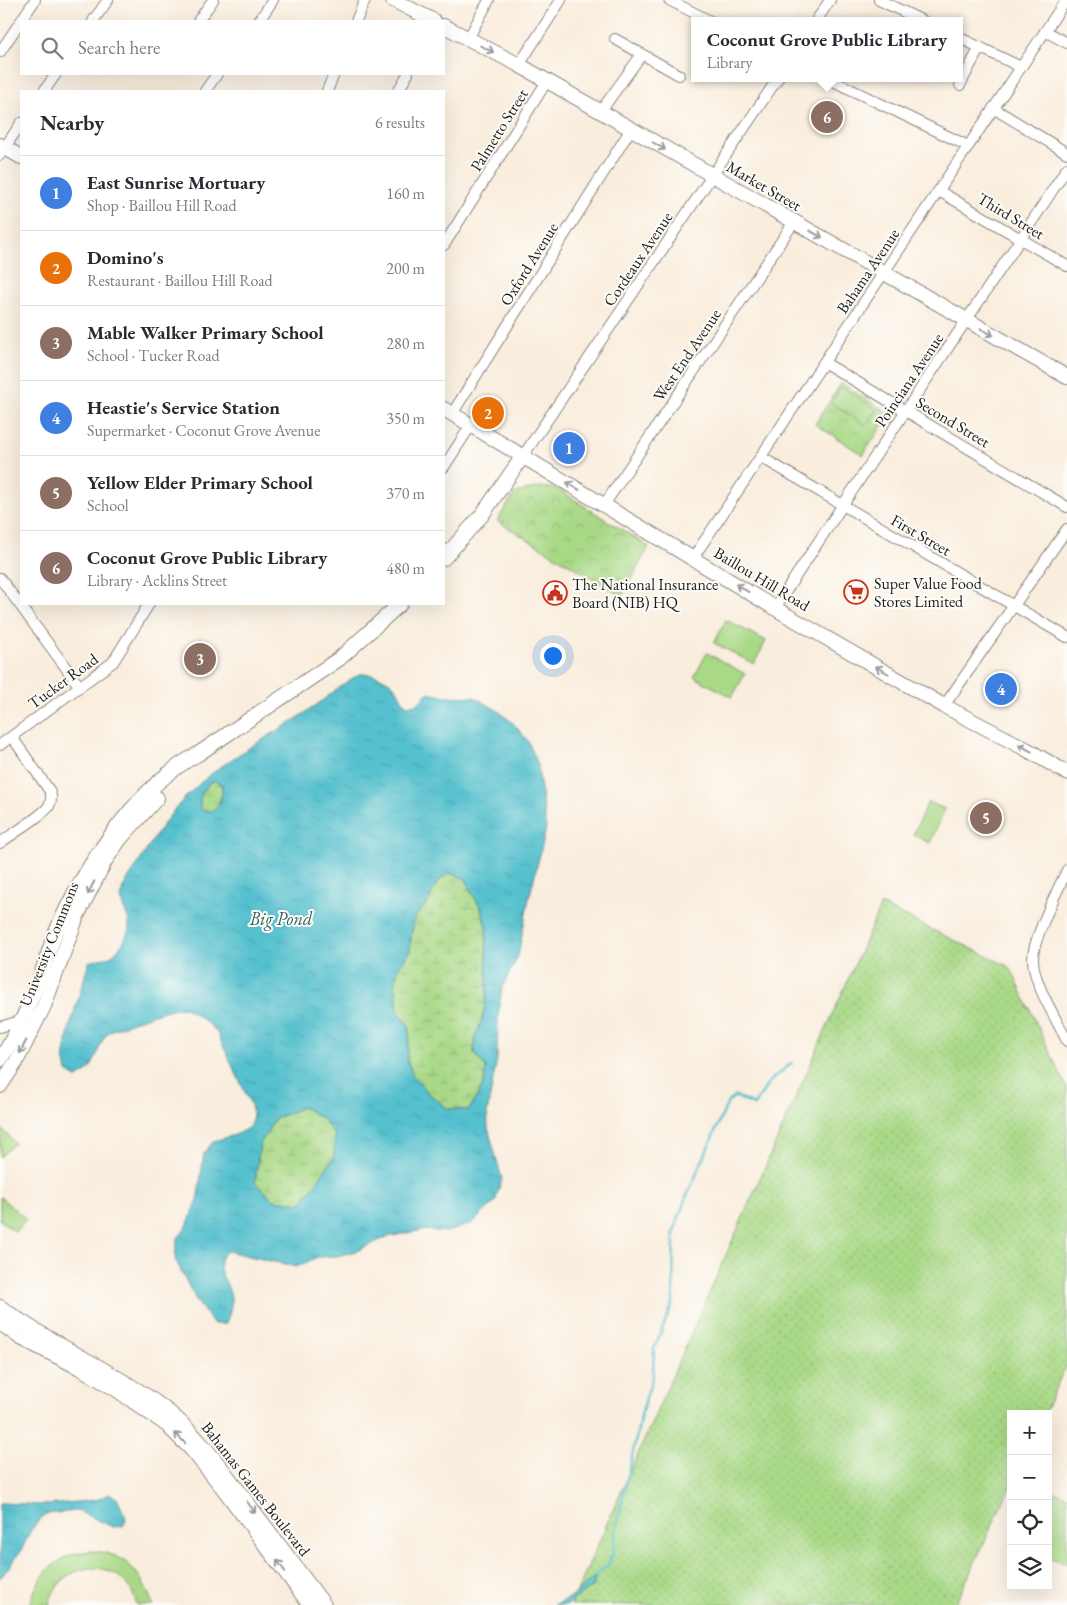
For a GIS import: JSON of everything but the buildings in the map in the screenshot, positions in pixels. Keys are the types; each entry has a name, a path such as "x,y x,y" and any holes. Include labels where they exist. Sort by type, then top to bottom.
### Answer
{"main road":[{"path":"393,0 432,20"},
{"name":"Market Street","path":"445,27 519,65 1067,377"},
{"path":"1,149 20,157"},
{"name":"Baillou Hill Road","path":"448,411 776,608 944,706 1067,773"},
{"path":"445,557 482,515 523,456"},
{"name":"University Commons","path":"0,1060 31,1000 65,911 96,856 130,812 150,791 184,761 198,754 339,659 399,605"},
{"name":"University Commons","path":"0,1086 16,1062 44,1006 77,916 105,861 138,818 189,767 198,754"},
{"name":"Bahamas Games Boulevard","path":"0,1307 26,1326 37,1340 118,1390 167,1425 192,1450 223,1488 310,1605"},
{"name":"Bahamas Games Boulevard","path":"0,1323 21,1338 37,1340 122,1380 159,1404 174,1417 200,1442 231,1480 324,1605"}],"street":[{"path":"22,20 35,0"},
{"path":"94,20 108,0"},
{"path":"199,20 213,0"},
{"path":"260,20 273,0"},
{"path":"356,20 365,0"},
{"path":"468,39 489,0"},
{"path":"519,65 561,0"},
{"path":"669,0 702,17"},
{"path":"819,17 830,0"},
{"path":"879,0 915,17"},
{"name":"Bahama Avenue","path":"693,558 1066,0"},
{"path":"0,52 20,22"},
{"path":"1045,31 1067,44"},
{"path":"615,38 679,74"},
{"path":"963,40 1021,67"},
{"path":"963,79 980,48"},
{"path":"600,112 642,54"},
{"path":"45,90 55,75"},
{"path":"206,90 216,75"},
{"path":"327,90 334,75"},
{"path":"399,90 407,75"},
{"name":"Palmetto Street","path":"445,243 547,82"},
{"name":"Cordeaux Avenue","path":"523,456 775,82"},
{"path":"835,82 968,146"},
{"path":"993,108 1067,154"},
{"path":"1,149 20,124"},
{"name":"Oxford Avenue","path":"448,411 630,129"},
{"name":"Poinciana Avenue","path":"776,608 842,506 968,321 1067,168"},
{"name":"Third Street","path":"939,191 1067,266"},
{"name":"West End Avenue","path":"604,505 794,222"},
{"name":"Second Street","path":"825,363 1067,507"},
{"path":"445,465 471,425"},
{"name":"First Street","path":"760,457 1067,637"},
{"path":"944,706 1067,528"},
{"path":"0,578 80,687"},
{"name":"Tucker Road","path":"0,746 114,662 148,605"},
{"path":"0,842 44,811 52,798 49,790 12,737"},
{"path":"1067,870 1063,891 1036,942 1032,958 1041,988 1067,1041"},
{"path":"0,1027 20,1021"}],"green space":[{"path":"841,383 890,414 863,455 815,424"},
{"path":"841,387 876,409 866,425 831,403"},
{"path":"540,487 558,489 649,547 622,596 497,521 515,493"},
{"path":"726,620 766,641 754,664 714,643"},
{"path":"707,653 745,674 732,697 694,677"},
{"path":"216,781 222,784 219,804 212,810 201,810 200,798 203,792 210,782"},
{"path":"928,802 945,809 930,843 913,835"},
{"path":"449,873 466,879 481,908 486,927 487,992 482,1020 475,1037 474,1053 486,1068 483,1086 469,1110 448,1109 428,1093 413,1075 407,1060 410,1028 398,1010 395,981 398,969 410,950 411,935 416,916 426,905 438,882"},
{"path":"881,905 1010,967 1067,1088 1067,1363 1046,1410 1007,1410 1007,1494 955,1605 571,1605"},
{"path":"303,1107 322,1118 335,1135 334,1157 302,1203 274,1200 255,1182 260,1144 275,1119"},
{"path":"2,1129 15,1143 0,1157 0,1131"},
{"path":"0,1197 26,1219 15,1232 0,1220"},
{"path":"1052,1490 1067,1496 1067,1564 1052,1558"},
{"path":"92,1551 115,1556 132,1568 144,1584 153,1605 137,1605 129,1586 124,1581 114,1573 91,1568 79,1570 60,1583 53,1593 49,1605 24,1605 31,1603 39,1582 52,1566 70,1555"}],"water":[{"name":"Big Pond","path":"364,674 383,678 394,686 408,706 419,703 427,693 474,697 497,710 512,722 528,741 538,765 546,829 528,903 518,956 502,988 498,1016 497,1059 487,1113 488,1128 502,1179 495,1202 471,1224 447,1232 423,1230 387,1237 359,1250 338,1256 318,1257 296,1267 227,1251 222,1256 220,1267 231,1297 231,1308 226,1324 214,1324 197,1302 175,1259 177,1239 186,1228 197,1202 204,1153 214,1141 235,1135 250,1127 253,1116 251,1105 216,1031 200,1017 183,1007 153,1015 109,1032 104,1038 89,1069 76,1078 67,1072 64,1056 69,1029 89,962 111,956 122,945 126,937 129,925 121,900 123,888 168,818 198,785 231,759 312,708 353,678","holes":["216,781 222,784 221,800 216,808 208,811 202,810 200,802 205,788 210,782","449,873 466,879 481,908 486,927 487,992 482,1020 475,1037 474,1053 486,1068 483,1086 469,1110 448,1109 428,1093 413,1075 407,1060 410,1028 398,1010 395,981 398,969 410,950 411,935 416,916 426,905 438,882","303,1107 322,1118 335,1135 334,1157 302,1203 274,1200 255,1182 260,1144 275,1119"]},
{"path":"110,1494 118,1499 121,1506 126,1520 123,1526 113,1527 78,1511 45,1514 31,1530 22,1549 0,1579 0,1503 47,1505 96,1500"},
{"path":"595,1576 594,1586 568,1605 554,1605 572,1597"}],"waterway":[{"path":"595,1576 608,1565 613,1554 616,1529 642,1411 653,1375 654,1349 673,1303 674,1231 685,1200 728,1102 735,1096 754,1105 770,1081 792,1063"}],"place":[{"name":"Coconut Grove Public Library","path":"827,117"},
{"name":"Domino's","path":"488,413"},
{"name":"East Sunrise Mortuary","path":"569,448"},
{"name":"Super Value Food Stores Limited","path":"856,592"},
{"name":"The National Insurance Board (NIB) HQ","path":"555,593"},
{"name":"Mable Walker Primary School","path":"200,659"},
{"name":"Heastie's Service Station","path":"1001,689"},
{"name":"Yellow Elder Primary School","path":"986,818"}]}
